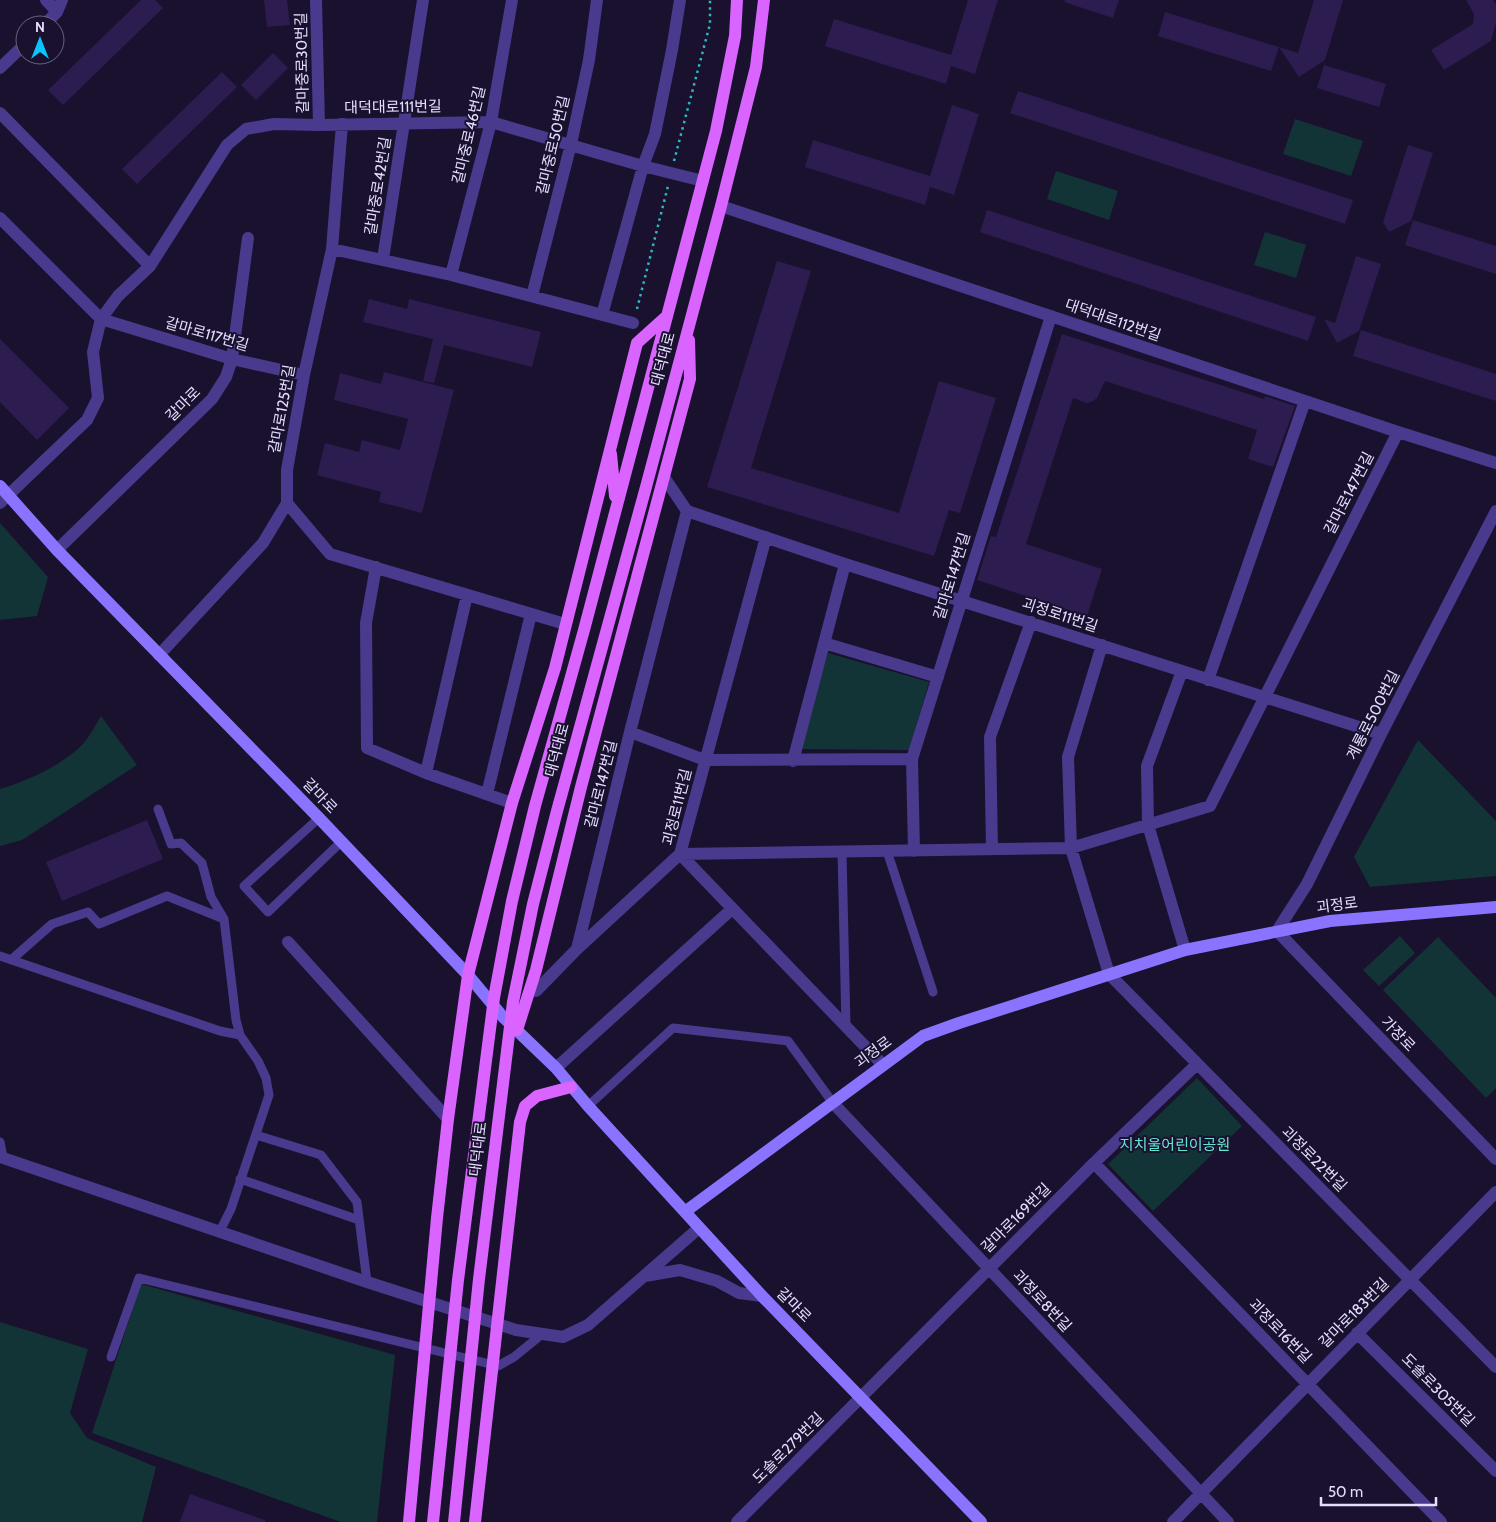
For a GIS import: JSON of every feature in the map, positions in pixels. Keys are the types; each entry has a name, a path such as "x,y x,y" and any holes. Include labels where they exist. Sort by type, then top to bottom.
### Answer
{"main road":[{"name":"대덕대로","path":"433,1522 458,1280 494,998 512,901 534,806 584,630 716,131 735,36 738,0"},
{"name":"대덕대로","path":"454,1522 479,1279 513,1002 533,904 557,811 721,206 756,67 764,0"},
{"path":"409,1522 437,1218 448,1119 468,975 512,803 555,668 637,343 667,316"},
{"path":"516,1030 536,970 581,787 690,379 689,325"},
{"path":"610,444 616,506"},
{"name":"갈마로","path":"3,495 342,842 468,975 516,1030 556,1068 588,1106 762,1296 981,1522"},
{"name":"괴정로","path":"686,1211 923,1036 1185,950 1330,921 1496,907"},
{"path":"475,1522 520,1122 525,1106 537,1096 571,1087"}],"street":[{"path":"46,0 60,6"},
{"name":"갈마중로30번길","path":"316,0 319,125"},
{"name":"갈마중로42번길","path":"384,259 423,0"},
{"name":"갈마중로46번길","path":"451,275 491,122 512,0"},
{"name":"갈마중로50번길","path":"532,296 571,144 589,60 597,0"},
{"path":"602,315 643,166 655,134 680,0"},
{"path":"0,68 15,54"},
{"path":"0,113 150,266"},
{"name":"대덕대로111번길","path":"101,319 118,296 150,266 227,146 246,129 274,124 491,122 702,181"},
{"name":"갈마로125번길","path":"159,656 264,543 287,503 287,470 304,375 332,248 342,124"},
{"name":"대덕대로112번길","path":"721,206 1305,402 1496,463"},
{"name":"갈마로117번길","path":"0,218 101,319 232,359 304,375"},
{"name":"갈마로","path":"57,550 212,399 226,377 232,359 248,238"},
{"path":"332,248 451,275 633,323"},
{"name":"갈마로147번길","path":"914,851 912,759 1051,316"},
{"path":"3,495 87,420 98,398 93,352 101,319"},
{"path":"1208,680 1305,402"},
{"name":"갈마로147번길","path":"680,854 1071,848 1210,806 1398,432"},
{"path":"664,477 687,511"},
{"path":"287,503 330,554 565,624"},
{"name":"갈마로147번길","path":"577,949 687,511"},
{"name":"괴정로11번길","path":"687,511 845,564 1381,734"},
{"name":"계룡로500번길","path":"1277,931 1307,884 1381,734 1496,511"},
{"name":"괴정로11번길","path":"766,537 680,854 883,1065"},
{"path":"793,760 845,564"},
{"path":"376,568 366,623 367,748 426,773 512,803"},
{"path":"426,773 467,595"},
{"path":"487,794 531,614"},
{"path":"992,849 990,737 1031,622"},
{"path":"824,643 938,678"},
{"path":"1102,646 1068,757 1071,848 1109,974"},
{"path":"1182,671 1147,766 1148,825 1185,950"},
{"path":"630,732 705,760 912,759"},
{"path":"536,991 577,949 680,854"},
{"path":"556,1068 732,909"},
{"name":"가장로","path":"1277,931 1496,1159"},
{"path":"288,942 448,1119"},
{"name":"괴정로22번길","path":"1109,974 1496,1367"},
{"name":"갈마로169번길","path":"862,1398 988,1268 1197,1064"},
{"name":"괴정로8번길","path":"833,1103 1228,1522"},
{"path":"1,1157 367,1282 516,1330 541,1335 563,1337 588,1325 699,1228"},
{"name":"괴정로16번길","path":"1094,1163 1441,1522"},
{"name":"갈마로183번길","path":"1172,1522 1496,1192"},
{"path":"645,1276 680,1270 717,1280 739,1293 762,1296"},
{"name":"도솔로305번길","path":"1357,1333 1496,1471"},
{"name":"도솔로279번길","path":"737,1522 862,1398"}],"lane":[{"path":"158,809 171,844 181,843 202,863 211,897 224,919 236,1020 240,1035 258,1061 266,1078 269,1095 230,1209 220,1231"},
{"path":"319,818 244,886 268,912 342,842"},
{"path":"887,851 933,992"},
{"path":"842,852 846,1026"},
{"path":"11,960 52,924 88,912 98,924 167,896 224,919"},
{"path":"0,956 220,1031 240,1035"},
{"path":"588,1106 673,1028 788,1041 833,1103"},
{"path":"256,1135 321,1156 357,1202 367,1282"},
{"path":"0,1142 1,1157"},
{"path":"240,1180 359,1220"},
{"path":"111,1357 139,1278 498,1366 514,1357 541,1335"}],"green space":[{"path":"1295,119 1363,141 1351,176 1283,154"},
{"path":"1056,171 1118,191 1109,220 1047,199"},
{"path":"1265,232 1306,245 1296,278 1254,265"},
{"path":"0,523 48,577 37,616 0,620"},
{"path":"828,653 929,682 909,750 801,749"},
{"path":"101,716 137,765 22,840 0,846 0,789 42,773 71,755 85,741"},
{"path":"1418,740 1496,821 1496,876 1370,887 1354,857"},
{"path":"1400,936 1415,953 1379,986 1363,970"},
{"path":"1438,937 1496,998 1496,1088 1486,1098 1383,990"},
{"name":"지치울어린이공원","path":"1197,1078 1242,1126 1153,1211 1108,1164"},
{"path":"141,1284 395,1355 377,1522 341,1522 92,1433"},
{"path":"0,1322 88,1349 70,1413 87,1438 156,1467 142,1522 0,1522"}],"building":[{"path":"141,0 155,0 163,8 63,105 48,90"},
{"path":"264,0 287,0 290,25 267,27"},
{"path":"968,0 998,0 975,74 951,66 946,84 825,46 834,19 951,55"},
{"path":"1065,0 1119,0 1113,18 1064,2"},
{"path":"1314,0 1343,0 1325,60 1299,77 1279,47 1298,53"},
{"path":"1466,0 1493,0 1496,4 1496,23 1491,41 1444,70 1431,50 1473,24 1474,14"},
{"path":"1165,12 1279,47 1271,71 1158,36"},
{"path":"273,53 288,68 256,100 241,85"},
{"path":"1324,65 1386,84 1379,107 1317,88"},
{"path":"222,72 237,87 137,184 122,169"},
{"path":"1018,91 1353,200 1345,224 1010,113"},
{"path":"952,105 979,114 954,195 930,187 925,205 805,167 813,140 930,176"},
{"path":"1408,145 1433,153 1411,221 1389,232 1383,222"},
{"path":"987,210 1316,317 1308,341 980,232"},
{"path":"1413,220 1496,246 1496,274 1405,245"},
{"path":"1356,256 1381,264 1359,331 1337,343 1324,319 1335,323"},
{"path":"777,261 811,271 751,468 899,513 939,381 996,398 960,513 949,510 934,556 707,487"},
{"path":"369,299 407,309 409,299 541,332 532,367 444,345 434,383 423,381 433,339 363,322"},
{"path":"1361,330 1496,374 1496,401 1353,356"},
{"path":"1062,334 1264,399 1265,396 1295,406 1273,467 1248,459 1257,430 1105,381 1097,398 1093,401 1087,403 1073,398 1026,544 1102,569 1087,616 977,580 991,536 996,537"},
{"path":"0,339 69,408 37,440 0,402"},
{"path":"384,372 454,390 422,513 379,502 381,492 317,475 325,443 359,452 362,440 400,450 408,419 334,400 340,373 381,384"},
{"path":"147,820 163,859 62,901 46,862"},
{"path":"190,1494 265,1520 265,1522 180,1522"}]}
